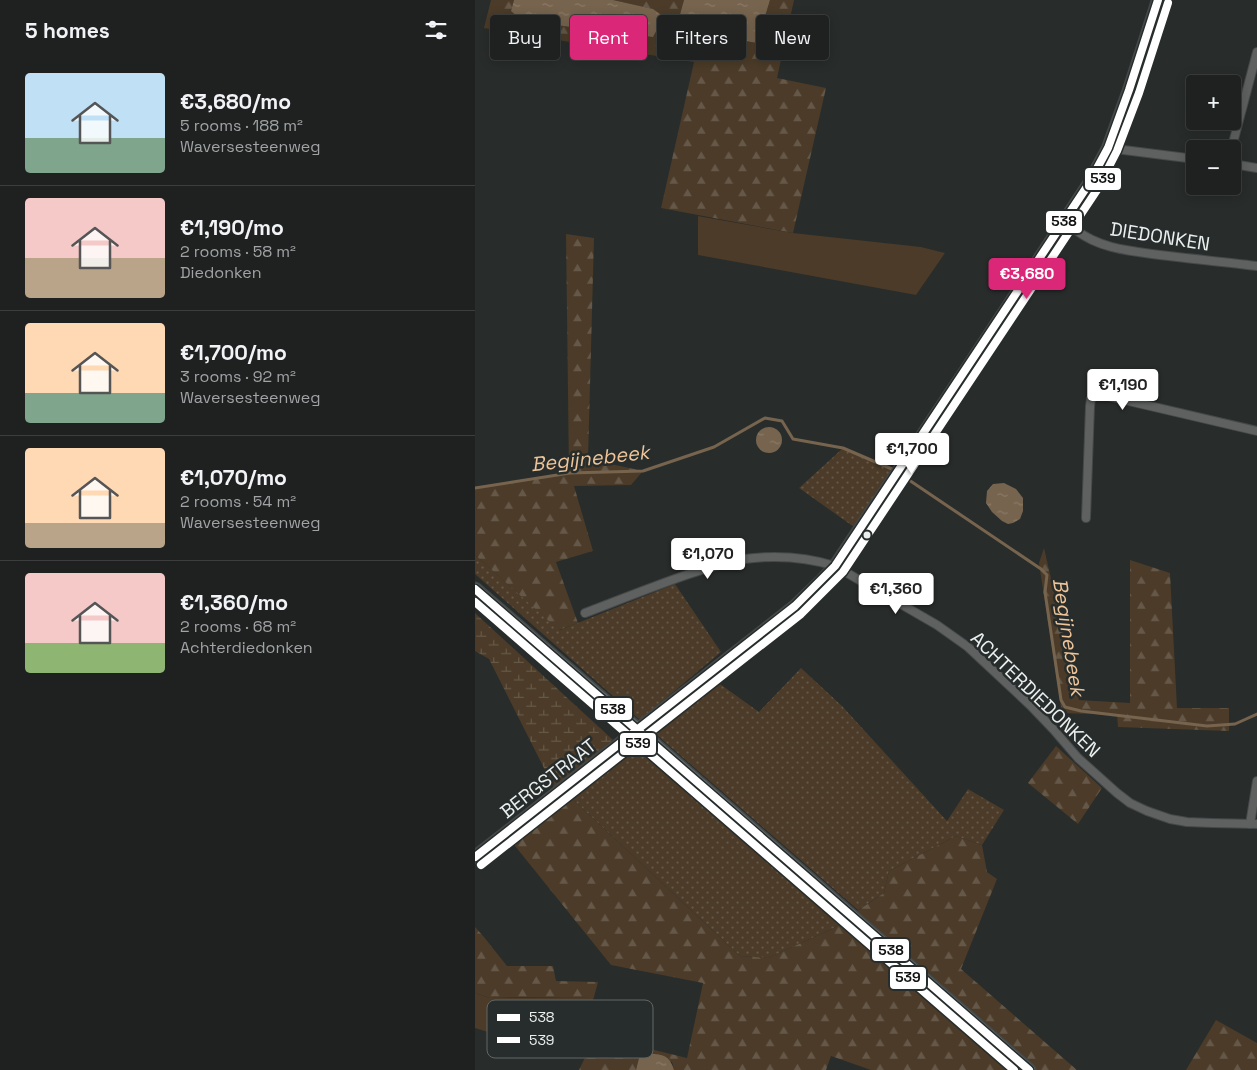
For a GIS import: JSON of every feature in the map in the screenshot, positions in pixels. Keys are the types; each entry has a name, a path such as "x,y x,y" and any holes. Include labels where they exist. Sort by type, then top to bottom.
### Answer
{"main road":[{"path":"475,589 1029,1070"}],"street":[{"name":"BERGSTRAAT","path":"475,857 795,606 835,566 1088,185 1108,148 1158,0"},
{"path":"1234,139 1257,52"},
{"path":"1108,148 1186,158"},
{"path":"1241,165 1257,168"},
{"name":"DIEDONKEN","path":"1067,217 1074,228 1087,237 1101,244 1122,250 1257,266"},
{"path":"1086,518 1090,406 1091,399 1095,395 1103,395 1257,431"},
{"name":"ACHTERDIEDONKEN","path":"585,613 719,564 769,557 801,558 819,561 835,566 937,625 968,647 1030,705 1077,758 1130,803 1170,819 1187,822 1253,824 1257,781"}],"green space":[{"path":"491,0 514,0 511,11 533,15 490,15 490,29 484,28"},
{"path":"613,0 684,0 680,15 660,15 652,9"},
{"path":"770,0 794,0 791,15 765,15"},
{"path":"560,20 570,22 570,42 560,40"},
{"path":"657,29 657,56 647,54 647,36 653,37"},
{"path":"746,41 756,43 756,60 781,60 777,78 826,88 793,233 661,208 694,62 682,60 746,60"},
{"path":"698,216 793,233 921,247 945,253 916,295 698,255"},
{"path":"566,234 594,238 588,459 643,471 631,485 574,486 593,551 556,562 578,623 559,630 475,555 475,488 569,472"},
{"path":"843,448 892,469 854,527 799,488"},
{"path":"1044,548 1079,700 1130,703 1130,560 1170,573 1177,708 1229,708 1229,731 1118,727 1117,715 1062,713 1039,563"},
{"path":"475,555 560,630 675,584 721,652 640,720 475,574"},
{"path":"475,613 613,740 554,788 489,659 475,651"},
{"path":"801,668 842,706 947,821 968,789 1004,810 982,845 956,836 889,871 884,893 858,910 650,729 713,679 759,712"},
{"path":"636,741 842,921 834,928 768,958 740,956 567,794"},
{"path":"1056,746 1102,788 1078,824 1028,783"},
{"path":"567,794 740,956 768,958 834,928 884,893 889,871 956,836 982,845 987,872 997,879 961,969 1077,1070 871,1070 831,1056 826,1070 674,1070 672,1062 639,1058 653,1058 653,1050 687,1058 703,983 611,965 511,841"},
{"path":"475,927 507,966 553,966 556,981 598,982 594,997 490,998 475,993"},
{"path":"475,993 490,998 594,997 593,1000 487,1000 487,1032 475,1028"},
{"path":"1216,1020 1257,1043 1257,1070 1186,1070"},
{"path":"585,1058 639,1058 636,1070 579,1070"}],"water":[{"path":"514,0 613,0 653,9 661,15 657,15 657,30 653,37 647,36 647,15 570,15 570,27 560,26 560,15 516,15 511,11"},
{"path":"684,0 770,0 765,15 756,15 756,43 746,41 746,15 680,15"},
{"path":"769,427 778,431 782,440 778,449 769,453 760,449 756,440 760,431"},
{"path":"1004,483 1016,489 1023,498 1023,511 1020,519 1008,524 992,512 986,503 987,491 993,484"},
{"path":"653,1054 666,1057 674,1070 636,1070 639,1058 653,1058"}],"waterway":[{"name":"Begijnebeek","path":"475,488 570,473 643,471 714,447 765,418 782,421 793,439 843,448 892,469"},
{"name":"Begijnebeek","path":"906,478 1041,569 1047,575 1045,592 1061,700 1065,707 1081,711 1207,726 1235,724 1257,714"}],"transit line":[{"name":"538","path":"475,857 795,606 835,566 1088,185 1108,148 1158,0"},
{"name":"539","path":"481,865 801,614 843,572 1097,190 1117,151 1139,93 1168,3"},
{"name":"538","path":"475,589 1029,1070"},
{"name":"539","path":"475,602 1014,1070"}]}
